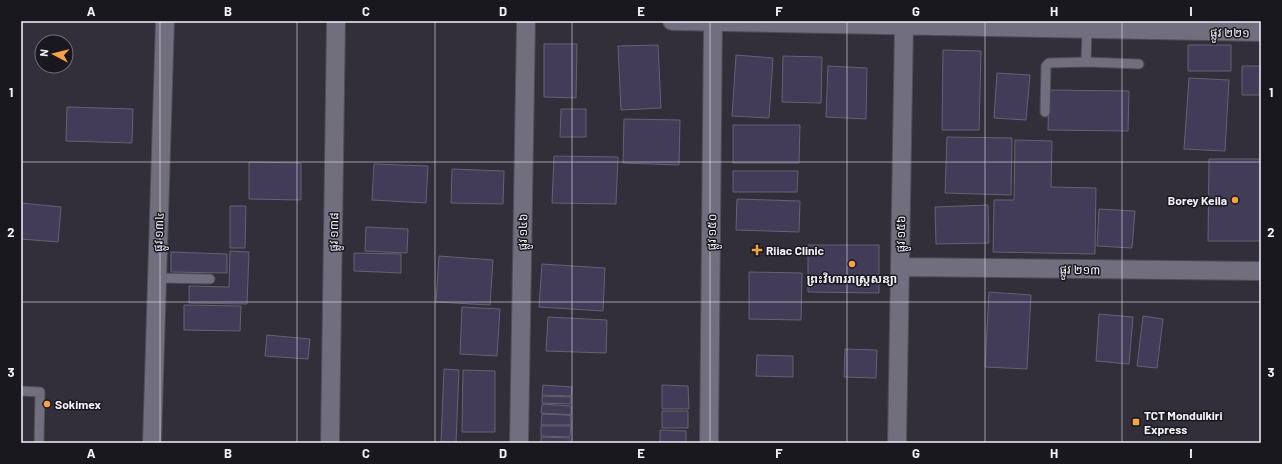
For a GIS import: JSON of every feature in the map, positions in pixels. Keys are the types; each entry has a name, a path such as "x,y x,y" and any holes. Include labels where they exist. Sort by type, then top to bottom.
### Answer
{"street":[{"name":"ផ្លូវ ១៣៤","path":"152,443 165,21"},
{"name":"ផ្លូវ ១៣៨","path":"330,443 336,21"},
{"name":"ផ្លូវ ១៤៦","path":"519,443 526,21"},
{"name":"ផ្លូវ ២២១","path":"672,21 957,24 1087,29 1119,25 1261,32"},
{"name":"ផ្លូវ ១៥០","path":"709,443 713,22"},
{"name":"ផ្លូវ ១៥៦","path":"893,24 900,267 897,443"},
{"name":"ផ្លូវ ២១៣","path":"900,267 1261,271"}],"lane":[{"path":"1086,62 1087,29"},
{"path":"1045,112 1046,66 1049,63 1086,62 1139,64"},
{"path":"157,278 210,279"},
{"path":"21,391 40,392 39,443"}],"building":[{"path":"544,44 577,44 576,98 544,97"},
{"path":"658,45 661,108 621,110 618,46"},
{"path":"1188,45 1231,45 1231,71 1188,71"},
{"path":"943,50 981,51 979,130 942,130"},
{"path":"736,55 773,58 769,118 732,116"},
{"path":"783,56 822,57 821,103 782,102"},
{"path":"828,66 867,68 866,119 826,117"},
{"path":"1242,66 1261,66 1261,95 1242,95"},
{"path":"997,73 1030,75 1026,120 994,118"},
{"path":"1189,78 1229,80 1225,151 1184,149"},
{"path":"1049,90 1129,91 1128,131 1048,130"},
{"path":"67,107 133,109 132,143 66,141"},
{"path":"561,109 586,109 586,137 560,137"},
{"path":"624,119 680,120 679,165 623,163"},
{"path":"733,125 800,125 799,163 733,163"},
{"path":"947,137 1012,138 1011,195 945,193"},
{"path":"1015,140 1052,141 1051,187 1096,188 1095,254 993,252 994,200 1014,200"},
{"path":"554,156 618,157 616,204 552,203"},
{"name":"Borey Keila","path":"1209,159 1261,159 1261,241 1208,241"},
{"path":"249,162 301,163 301,200 249,199"},
{"path":"374,164 428,166 426,203 372,200"},
{"path":"452,169 504,171 503,204 451,203"},
{"path":"733,171 798,171 797,192 733,192"},
{"path":"737,199 800,201 799,232 736,230"},
{"path":"21,203 61,207 58,242 21,239"},
{"path":"988,205 989,243 936,244 935,207"},
{"path":"230,206 246,206 245,248 230,248"},
{"path":"1099,209 1135,211 1132,248 1097,246"},
{"path":"366,227 408,229 407,253 365,251"},
{"path":"808,245 879,245 879,293 808,292"},
{"path":"230,251 249,252 247,304 189,303 189,286 229,287"},
{"path":"171,252 227,254 227,273 171,272"},
{"path":"354,253 401,254 401,273 354,271"},
{"path":"439,256 493,260 490,305 436,302"},
{"path":"542,264 605,268 603,311 539,307"},
{"path":"749,272 802,273 801,320 749,319"},
{"path":"989,292 1031,295 1027,369 985,367"},
{"path":"184,305 241,306 240,331 184,330"},
{"path":"462,307 500,309 497,356 460,354"},
{"path":"1099,314 1133,317 1129,364 1096,361"},
{"path":"1143,316 1163,319 1157,368 1137,366"},
{"path":"548,317 607,320 606,353 546,351"},
{"path":"267,335 310,339 308,359 265,356"},
{"path":"845,349 877,350 876,378 844,377"},
{"path":"757,355 793,356 793,377 756,376"},
{"path":"444,369 459,370 456,443 441,442"},
{"path":"463,370 495,371 495,432 462,432"},
{"path":"543,385 572,387 571,396 542,395"},
{"path":"662,385 688,386 689,409 662,409"},
{"path":"542,396 571,397 571,404 542,403"},
{"path":"542,404 571,406 571,415 541,413"},
{"path":"662,411 688,411 688,428 662,428"},
{"path":"542,414 570,415 571,425 541,425"},
{"path":"541,426 571,426 570,437 541,436"},
{"path":"660,430 686,431 686,443 660,443"},
{"path":"541,437 570,438 570,443 541,443"}],"place":[{"name":"Borey Keila","path":"1235,200"},
{"name":"Riiac Clinic","path":"757,250"},
{"name":"ព្រះវិហាររាស្ត្រសន្យា","path":"852,264"},
{"name":"Sokimex","path":"47,404"},
{"name":"TCT Mondulkiri Express","path":"1136,422"}]}
